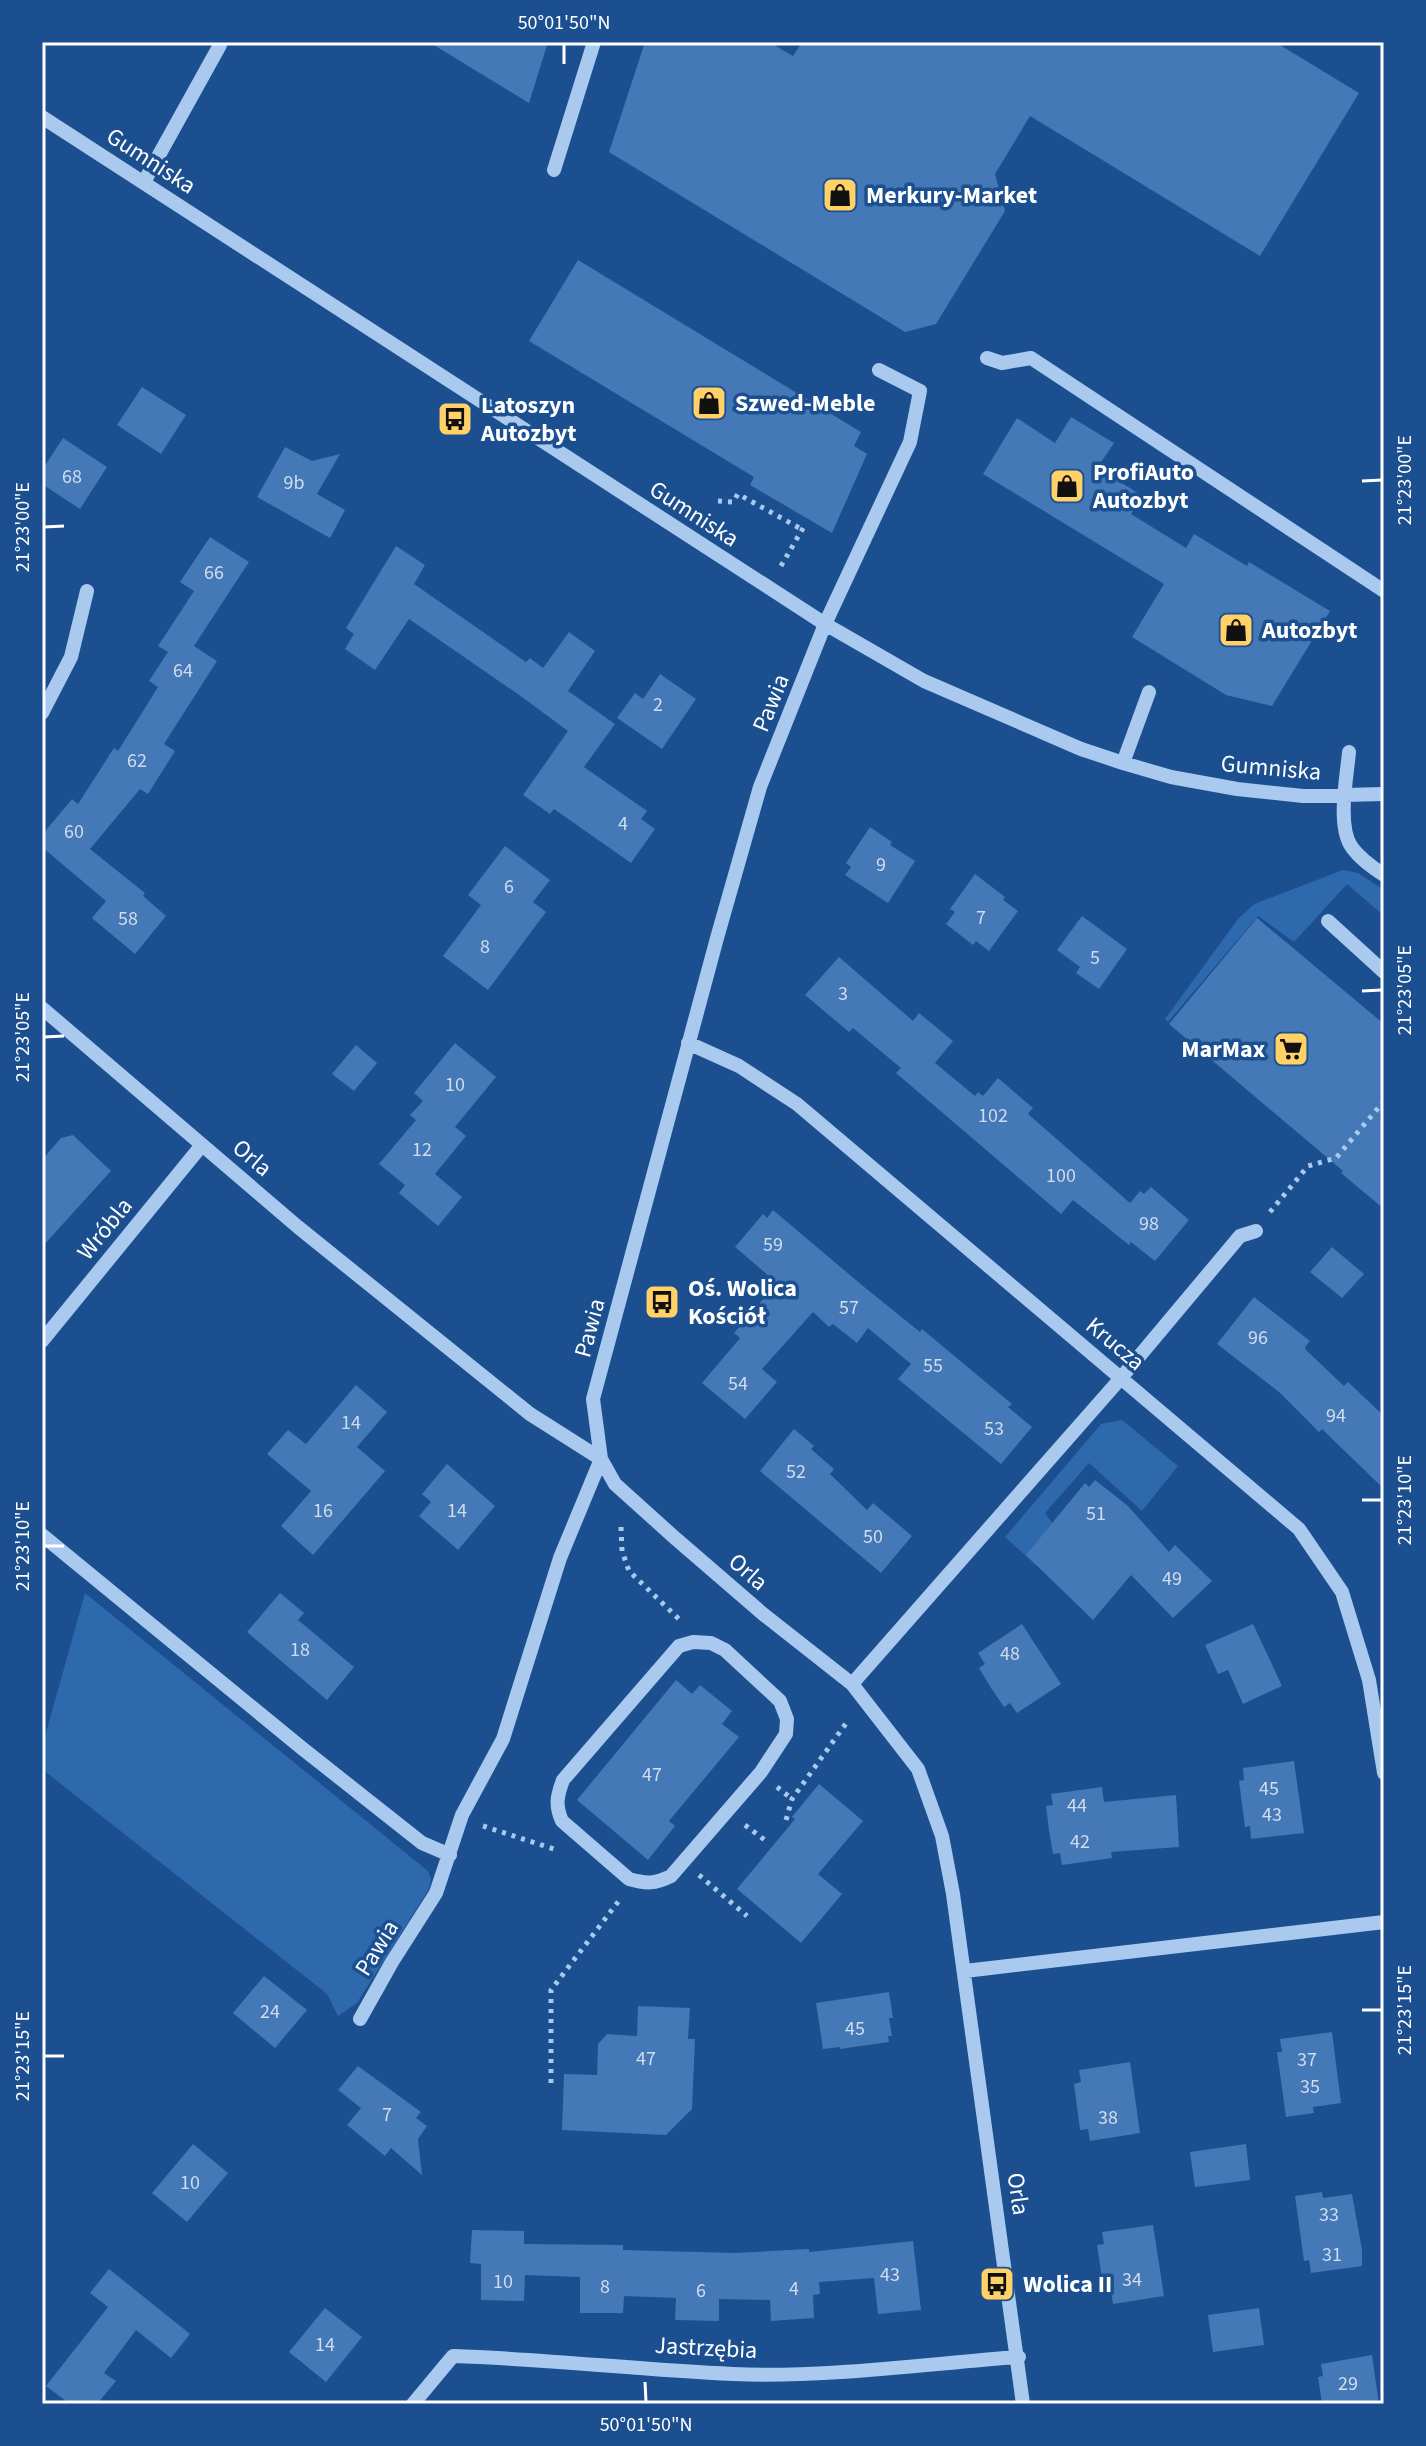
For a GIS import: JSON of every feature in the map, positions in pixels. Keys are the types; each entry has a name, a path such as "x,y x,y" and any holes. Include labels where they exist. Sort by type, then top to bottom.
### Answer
{"street":[{"path":"554,170 594,42"},
{"path":"144,182 220,45"},
{"name":"Gumniska","path":"42,117 825,624 924,681 1081,749 1171,777 1237,789 1303,796 1384,794"},
{"path":"987,358 1002,363 1031,358 1384,591"},
{"name":"Pawia","path":"360,2019 436,1893 462,1815 503,1739 560,1558 601,1459 593,1399 760,787 825,624 910,442 920,391 879,370"},
{"path":"42,713 71,657 87,591"},
{"path":"1123,763 1149,692"},
{"path":"1349,752 1345,796 1347,838 1360,856 1384,875"},
{"path":"1328,921 1384,972"},
{"name":"Orla","path":"42,1008 298,1227 530,1414 601,1459 615,1484 675,1538 763,1614 852,1684 918,1769 942,1836 965,1971 1023,2404"},
{"name":"Krucza","path":"688,1043 739,1066 797,1104 1299,1529 1342,1592 1369,1680 1384,1773"},
{"name":"Wróbla","path":"42,1341 202,1145"},
{"path":"852,1684 1121,1378 1240,1236 1256,1231"},
{"path":"42,1535 422,1843 450,1855"},
{"path":"693,1642 711,1643 725,1650 780,1701 787,1719 786,1734 775,1753 671,1876 657,1883 629,1879 586,1842 562,1821 556,1808 563,1780 679,1646 693,1642"},
{"path":"965,1971 1384,1922"},
{"name":"Jastrzębia","path":"413,2404 453,2356 532,2358 735,2374 857,2370 1019,2357"}],"path":[{"path":"718,501 733,502 738,494 803,530"},
{"path":"780,567 806,523"},
{"path":"1256,1231 1308,1166 1336,1158 1384,1101"},
{"path":"621,1527 622,1551 629,1571 684,1623 693,1642"},
{"path":"786,1820 792,1799 847,1722"},
{"path":"462,1815 492,1831 570,1854 586,1842"},
{"path":"683,1862 747,1916"},
{"path":"551,2083 551,1990 621,1899 629,1879"}],"shaded area":[{"path":"1343,870 1358,873 1384,890 1384,916 1347,884 1294,942 1258,916 1168,1022 1165,1019 1238,919 1254,904"},
{"path":"1122,1420 1178,1466 1142,1511 1089,1463 1045,1513 1064,1539 1037,1566 1005,1537 1101,1424"},
{"path":"85,1593 428,1871 431,1879 429,1889 357,2003 338,2016 327,1994 42,1769 42,1747"}],"building":[{"path":"429,42 548,42 529,103"},
{"path":"645,42 769,42 793,56 802,42 1275,42 1359,93 1260,256 1030,116 995,174 1005,211 936,324 905,332 609,152"},
{"name":"Szwed-Meble","path":"578,260 861,432 854,446 867,454 832,533 750,485 754,477 529,341"},
{"path":"142,387 186,415 161,454 117,425"},
{"path":"1071,417 1114,443 1097,468 1143,496 1131,514 1186,548 1194,534 1247,566 1249,562 1330,611 1272,706 1226,695 1132,637 1164,584 983,474 1017,418 1055,443"},
{"path":"63,438 107,467 80,509 42,484 42,470"},
{"path":"285,447 312,461 340,454 317,494 345,510 330,538 257,497"},
{"path":"210,537 249,562 194,646 217,661 164,744 175,751 148,794 140,789 90,849 145,893 143,896 166,916 135,954 92,918 106,901 42,847 42,835 72,799 78,804 114,748 118,751 158,687 149,681 168,652 158,646 194,591 180,582"},
{"path":"396,546 425,565 414,584 526,662 530,658 543,668 569,632 595,651 568,691 615,724 584,767 647,811 641,819 655,829 631,863 554,809 550,814 523,795 568,731 409,619 375,670 345,649 354,634 346,628"},
{"path":"660,674 696,699 662,749 617,718 635,693 643,699"},
{"path":"870,827 915,861 888,903 845,875 851,867 846,863"},
{"path":"505,846 550,880 533,902 546,912 488,990 443,956 481,905 468,895"},
{"path":"975,874 1018,911 989,951 976,941 973,945 946,924 955,912 950,909"},
{"path":"1082,916 1127,949 1099,989 1076,973 1080,967 1057,950"},
{"name":"MarMax","path":"1257,918 1384,1024 1384,1209 1169,1024"},
{"path":"839,957 913,1021 919,1013 953,1041 935,1063 975,1096 978,1092 983,1096 998,1078 1033,1108 1028,1114 1130,1203 1140,1191 1144,1194 1151,1187 1189,1220 1155,1261 1131,1242 1129,1245 1073,1200 1061,1214 896,1073 901,1068 853,1028 849,1032 805,995"},
{"path":"455,1043 496,1077 455,1127 466,1136 435,1174 462,1197 438,1226 399,1193 405,1185 379,1164 416,1120 410,1115 423,1101 414,1093"},
{"path":"356,1045 377,1063 354,1091 332,1074"},
{"path":"73,1135 111,1171 42,1247 42,1160 61,1138"},
{"path":"773,1210 1012,1404 1008,1407 1032,1427 1001,1464 898,1379 911,1364 868,1328 857,1343 833,1324 829,1327 813,1312 762,1369 777,1382 745,1419 702,1383 740,1338 734,1333 777,1283 735,1247 763,1214 767,1218"},
{"path":"1332,1247 1364,1274 1342,1298 1310,1272"},
{"path":"1254,1297 1310,1341 1306,1350 1344,1386 1348,1382 1384,1416 1384,1489 1322,1429 1319,1432 1279,1392 1217,1344"},
{"path":"356,1385 387,1412 357,1447 385,1471 313,1555 281,1526 311,1491 267,1454 288,1430 306,1444"},
{"path":"794,1429 814,1446 811,1449 834,1469 830,1474 867,1510 873,1503 912,1536 881,1573 760,1471"},
{"path":"447,1464 495,1506 458,1550 419,1516 431,1502 422,1494"},
{"path":"1095,1480 1128,1506 1169,1552 1175,1545 1212,1581 1173,1618 1131,1575 1093,1620 1026,1555 1085,1483 1089,1487"},
{"path":"280,1593 304,1613 298,1620 354,1667 327,1700 247,1632"},
{"path":"1022,1624 1061,1684 1017,1713 1010,1703 1004,1707 991,1688 979,1668 985,1664 978,1653"},
{"path":"1253,1624 1282,1686 1243,1704 1228,1670 1218,1674 1205,1645"},
{"path":"676,1680 692,1694 700,1685 732,1711 722,1724 739,1737 669,1821 675,1826 648,1860 577,1800"},
{"path":"1294,1761 1304,1833 1251,1839 1250,1826 1245,1827 1239,1781 1244,1780 1243,1768"},
{"path":"819,1784 863,1821 818,1874 842,1894 801,1943 737,1889 795,1819 792,1817"},
{"path":"1102,1787 1104,1802 1176,1795 1179,1847 1111,1852 1112,1858 1062,1865 1060,1853 1053,1854 1049,1830 1046,1806 1053,1805 1051,1794"},
{"path":"264,1976 307,2010 275,2048 233,2013"},
{"path":"889,1992 893,2018 889,2018 892,2036 888,2036 889,2042 823,2049 816,2003"},
{"path":"638,2006 690,2008 688,2039 695,2039 692,2109 666,2135 562,2130 564,2074 597,2075 598,2044 607,2034 637,2036"},
{"path":"1332,2032 1341,2103 1313,2107 1314,2113 1286,2117 1277,2052 1282,2052 1280,2039"},
{"path":"1130,2062 1140,2133 1090,2141 1088,2129 1080,2130 1074,2084 1081,2082 1079,2070"},
{"path":"358,2066 421,2112 416,2118 427,2126 418,2139 422,2175 391,2148 385,2156 347,2125 361,2108 338,2090"},
{"path":"193,2144 228,2173 187,2222 152,2193"},
{"path":"1246,2144 1250,2180 1195,2187 1190,2152"},
{"path":"1322,2192 1323,2198 1352,2194 1362,2266 1311,2273 1309,2260 1304,2261 1295,2196"},
{"path":"1153,2225 1164,2296 1113,2304 1111,2291 1104,2292 1097,2245 1104,2244 1102,2232"},
{"path":"472,2230 524,2231 524,2244 623,2245 623,2250 735,2253 809,2249 809,2252 913,2241 921,2310 878,2314 874,2278 819,2282 820,2294 813,2295 814,2318 771,2321 770,2300 719,2299 719,2321 675,2320 676,2298 624,2296 623,2313 580,2313 580,2277 525,2275 524,2301 481,2300 481,2264 470,2263"},
{"path":"109,2269 190,2334 171,2358 136,2330 104,2373 116,2381 97,2404 70,2404 46,2386 108,2307 90,2293"},
{"path":"325,2308 362,2337 326,2382 289,2352"},
{"path":"1259,2308 1264,2345 1213,2352 1208,2315"},
{"path":"1372,2355 1379,2404 1322,2404 1318,2377 1323,2376 1321,2364"}],"place":[{"name":"Merkury-Market","path":"840,195"},
{"name":"Szwed-Meble","path":"709,403"},
{"name":"Latoszyn Autozbyt","path":"455,419"},
{"name":"ProfiAuto Autozbyt","path":"1067,486"},
{"name":"Autozbyt","path":"1236,630"},
{"name":"MarMax","path":"1291,1049"},
{"name":"Oś. Wolica Kościół","path":"662,1302"},
{"name":"Wolica II","path":"997,2284"}]}
